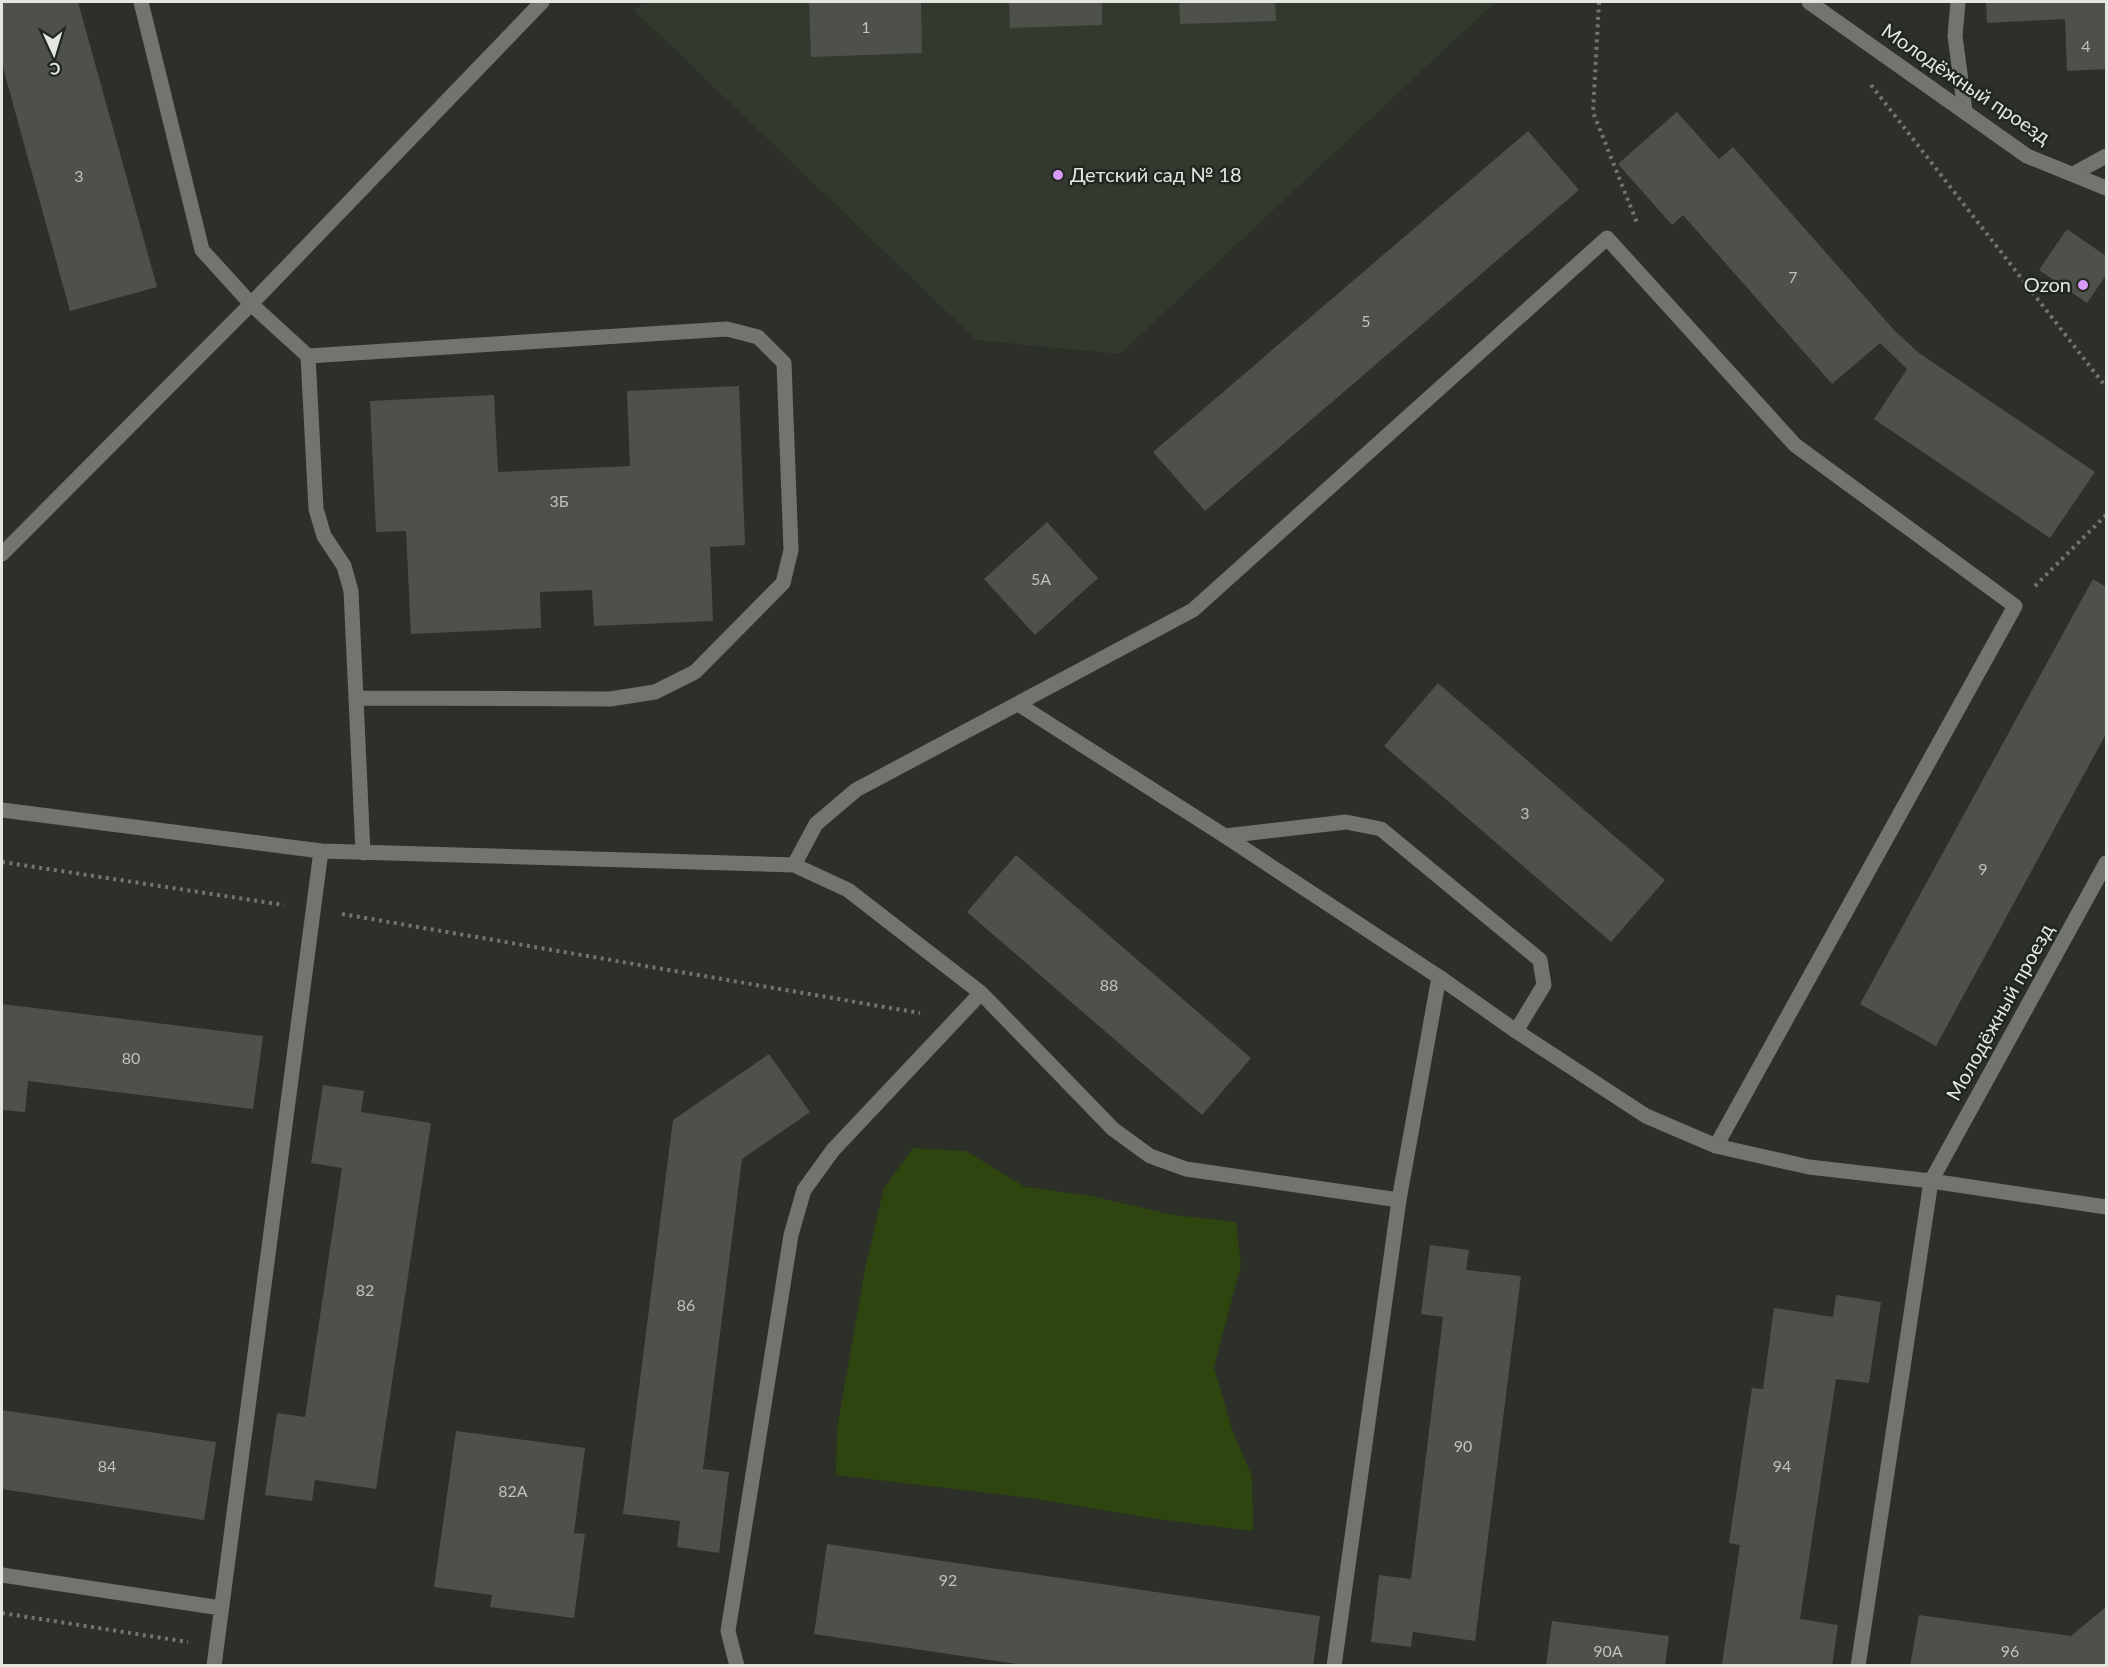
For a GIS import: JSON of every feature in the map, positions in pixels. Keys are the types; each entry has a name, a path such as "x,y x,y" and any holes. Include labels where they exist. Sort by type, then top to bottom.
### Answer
{"street":[{"path":"141,2 202,250 251,304 308,356 316,509 324,536 344,566 351,591 363,853"},
{"path":"2,554 251,304 543,2"},
{"name":"Молодёжный проезд","path":"1809,2 2027,156 2106,188"},
{"path":"1958,2 1955,36 1965,111"},
{"path":"2073,174 2106,156"},
{"path":"794,865 816,824 856,790 1193,610 1607,238 1795,446 2015,606 1716,1146"},
{"path":"308,356 727,329 758,337 784,363 791,550 783,582 695,672 655,692 610,699 356,698"},
{"path":"1018,704 1225,836 1646,1116 1716,1146 1809,1167 1931,1181 2106,1207"},
{"path":"2,810 321,851 794,865 848,890 981,993 1113,1129 1150,1156 1186,1169 1399,1200"},
{"path":"1225,836 1346,822 1381,829 1540,960 1544,985 1516,1031"},
{"path":"214,1665 321,851"},
{"name":"Молодёжный проезд","path":"1931,1181 2106,863"},
{"path":"1334,1665 1399,1200 1439,977"},
{"path":"737,1665 728,1631 791,1235 804,1190 833,1150 981,993"},
{"path":"1858,1665 1931,1181"},
{"path":"2,1575 220,1608"}],"path":[{"path":"1599,2 1593,112 1640,231"},
{"path":"1864,77 2106,387"},
{"path":"2015,606 2106,515"},
{"path":"2,862 313,909 956,1020"},
{"path":"2,1613 216,1646"}],"shaded area":[{"name":"Детский сад № 18","path":"644,2 1495,2 1120,354 976,340 635,11"}],"green space":[{"path":"913,1148 966,1151 1025,1187 1091,1196 1174,1215 1236,1222 1241,1265 1214,1367 1232,1429 1252,1477 1253,1531 1150,1518 1030,1498 836,1475 837,1429 865,1269 884,1188"}],"building":[{"path":"2,2 78,2 157,287 70,311 2,64"},
{"path":"809,2 921,2 922,53 811,57"},
{"path":"1009,2 1102,2 1102,25 1010,28"},
{"path":"1179,2 1275,2 1276,21 1180,24"},
{"path":"1986,2 2106,2 2106,69 2067,71 2065,19 1987,23"},
{"path":"1677,112 1719,159 1733,147 1894,330 1919,353 2095,472 2050,538 1874,419 1907,369 1880,343 1832,384 1683,215 1672,225 1618,164"},
{"path":"1528,131 1579,190 1205,511 1153,452"},
{"path":"2067,229 2106,256 2106,275 2087,303 2039,270"},
{"path":"739,386 745,545 710,547 713,621 594,626 592,590 540,592 541,628 411,634 406,531 376,532 370,401 494,395 498,472 630,466 627,391"},
{"path":"1047,522 1098,578 1035,635 984,579"},
{"path":"2093,579 2106,587 2106,734 1936,1046 1860,1004"},
{"path":"1438,683 1665,880 1611,942 1384,746"},
{"path":"1016,855 1251,1058 1202,1115 967,912"},
{"path":"2,1004 263,1036 253,1109 28,1081 25,1112 2,1110"},
{"path":"769,1054 810,1112 742,1159 703,1469 729,1472 719,1553 677,1547 680,1521 623,1514 673,1120"},
{"path":"323,1085 364,1091 361,1112 431,1123 376,1489 315,1480 312,1501 265,1495 277,1413 305,1417 342,1168 311,1163"},
{"path":"1430,1245 1469,1250 1466,1270 1521,1276 1475,1641 1413,1632 1411,1647 1371,1642 1379,1575 1411,1579 1443,1317 1421,1314"},
{"path":"1836,1295 1881,1302 1869,1383 1836,1379 1800,1619 1838,1625 1832,1666 1722,1664 1740,1545 1729,1543 1752,1388 1763,1389 1774,1308 1833,1317"},
{"path":"2,1410 216,1442 204,1520 2,1489"},
{"path":"456,1431 585,1448 574,1533 585,1534 574,1618 490,1607 492,1595 434,1587"},
{"path":"827,1544 1320,1616 1313,1666 1029,1666 814,1634"},
{"path":"2106,1607 2106,1666 1910,1666 1919,1615 2071,1636"},
{"path":"1552,1621 1669,1636 1665,1666 1546,1666"}],"place":[{"name":"Детский сад № 18","path":"1058,175"},
{"name":"Ozon","path":"2083,285"}]}
